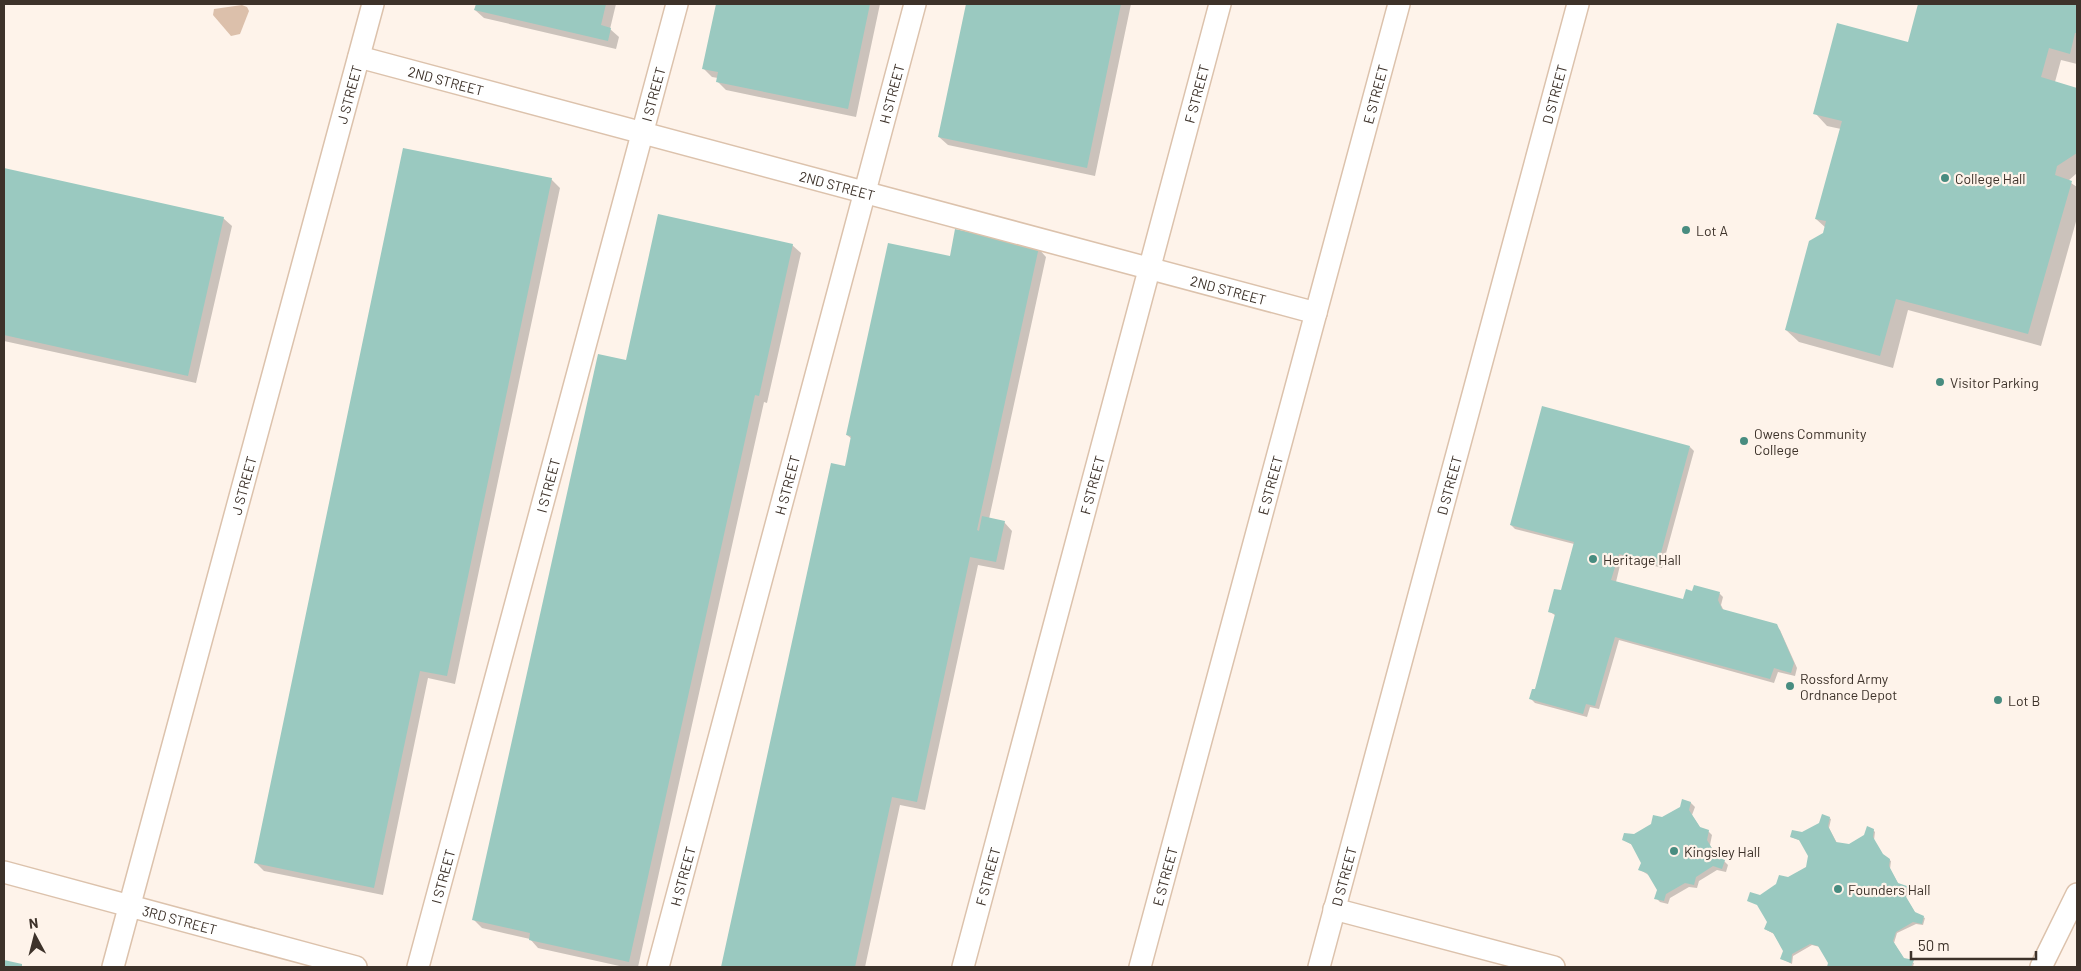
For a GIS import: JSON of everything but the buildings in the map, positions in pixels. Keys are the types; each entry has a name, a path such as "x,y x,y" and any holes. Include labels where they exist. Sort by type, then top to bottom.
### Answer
{"street":[{"name":"J STREET","path":"112,967 373,4"},
{"name":"I STREET","path":"418,967 677,4"},
{"name":"H STREET","path":"658,967 916,4"},
{"name":"F STREET","path":"962,967 1220,4"},
{"name":"E STREET","path":"1140,967 1398,4"},
{"name":"D STREET","path":"1319,967 1578,4"},
{"name":"2ND STREET","path":"359,57 642,131 1316,314"},
{"name":"3RD STREET","path":"4,872 356,967"},
{"path":"2042,967 2077,894"},
{"path":"1334,909 1554,967"}],"shaded area":[{"path":"242,5 247,7 249,11 240,34 231,36 213,15 214,9"}],"place":[{"name":"College Hall","path":"1945,178"},
{"name":"Lot A","path":"1686,230"},
{"name":"Visitor Parking","path":"1940,382"},
{"name":"Owens Community College","path":"1744,441"},
{"name":"Heritage Hall","path":"1593,559"},
{"name":"Rossford Army Ordnance Depot","path":"1790,686"},
{"name":"Lot B","path":"1998,700"},
{"name":"Kingsley Hall","path":"1674,851"},
{"name":"Founders Hall","path":"1838,889"}]}
